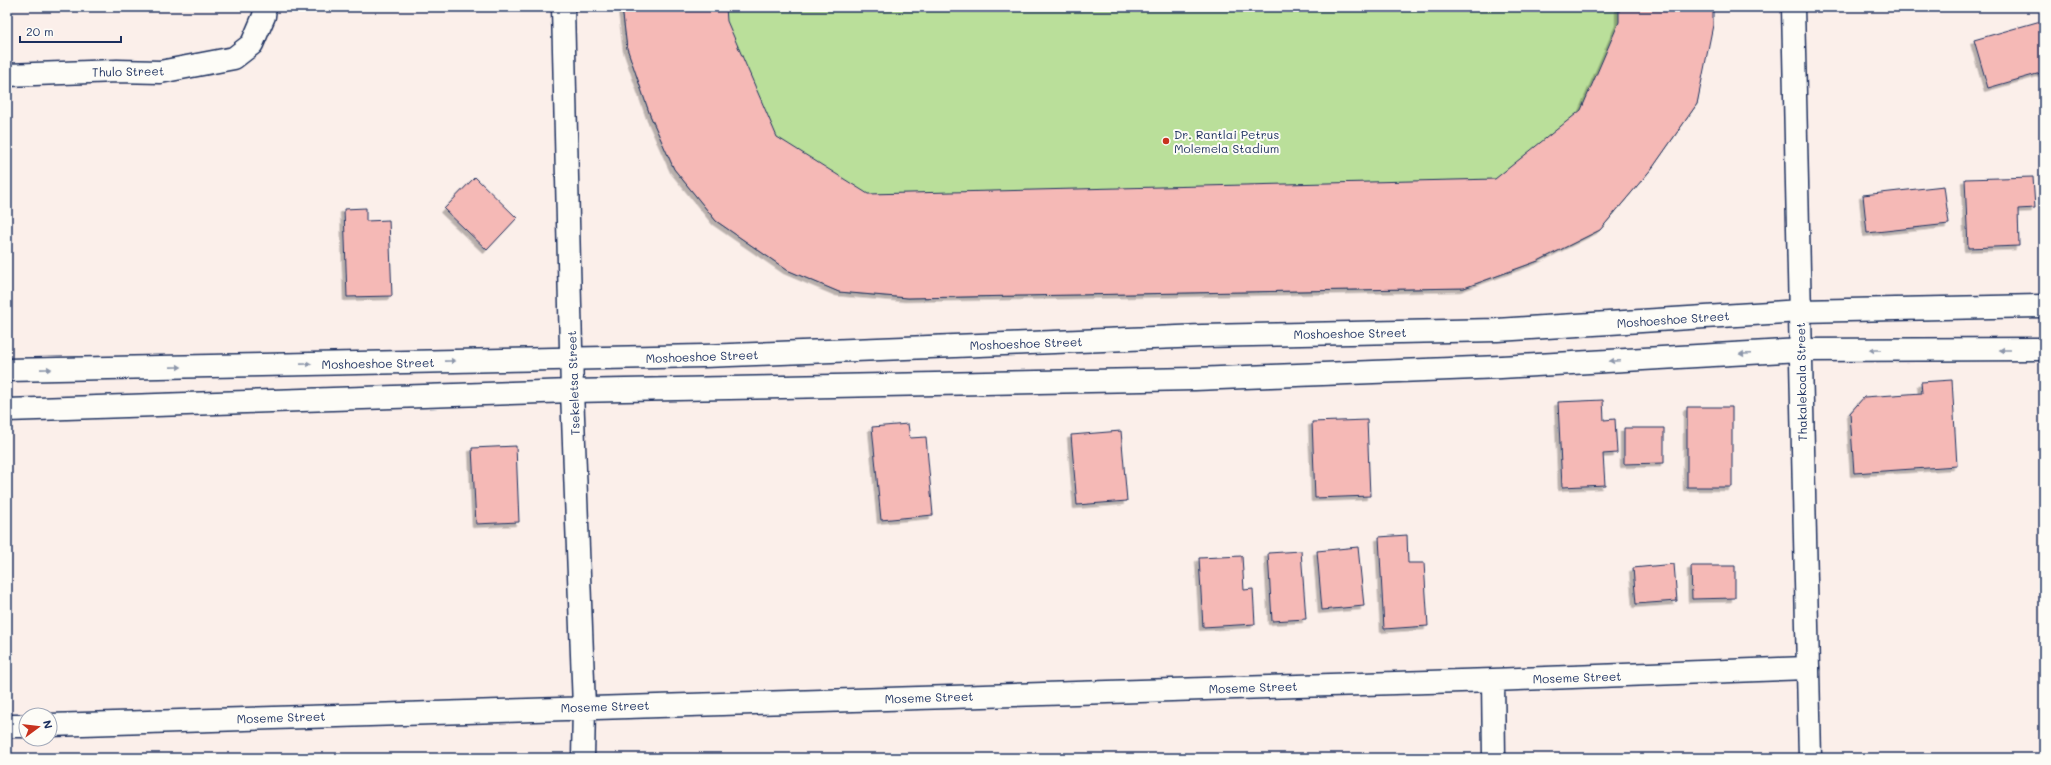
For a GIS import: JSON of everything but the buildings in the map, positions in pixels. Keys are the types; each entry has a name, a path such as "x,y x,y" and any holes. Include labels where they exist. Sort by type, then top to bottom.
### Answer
{"street":[{"name":"Thulo Street","path":"7,75 117,71 160,72 234,58 252,44 264,16 265,7"},
{"name":"Tsekeletsa Street","path":"563,7 572,391 584,707 583,758"},
{"name":"Thakalekoala Street","path":"1793,7 1810,758"},
{"name":"Moshoeshoe Street","path":"7,370 704,356 1202,336 1497,330 1800,311 2044,306"},
{"path":"7,410 572,391 1194,379 1501,367 1801,350 2044,349"},
{"name":"Moseme Street","path":"58,725 584,707 1493,680 1808,668"},
{"path":"1493,680 1494,758"},
{"path":"7,726 18,726"}],"green space":[{"name":"Dr. Rantlai Petrus Molemela Stadium","path":"622,7 1713,7 1697,104 1653,167 1600,230 1538,261 1464,288 908,298 839,292 787,270 716,221 674,169 650,115 627,48"}],"place":[{"name":"Dr. Rantlai Petrus Molemela Stadium","path":"1166,141"}]}
